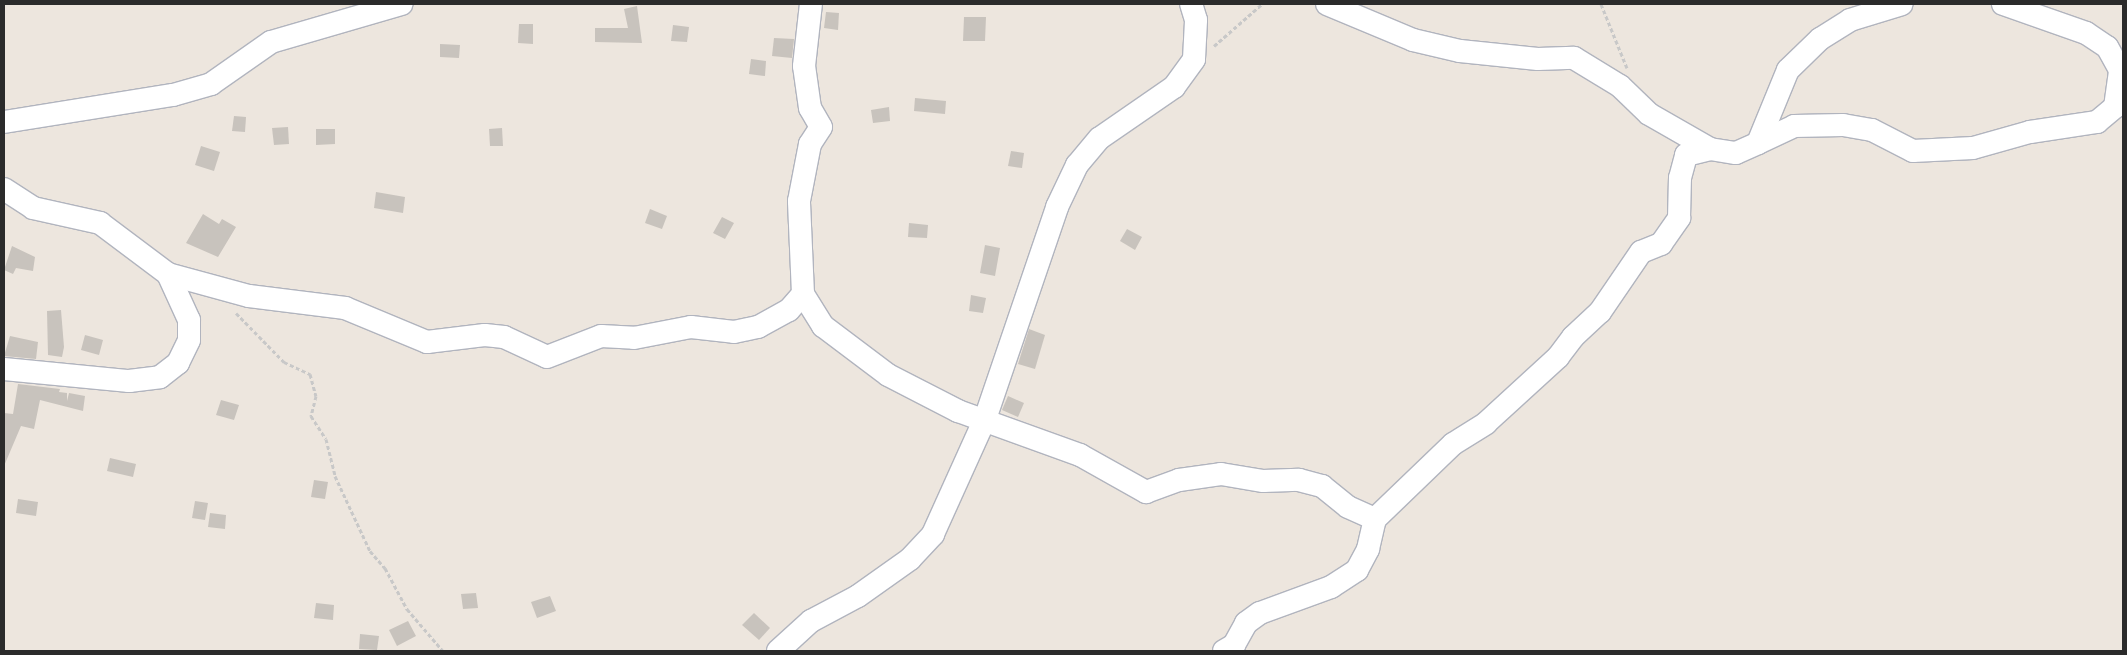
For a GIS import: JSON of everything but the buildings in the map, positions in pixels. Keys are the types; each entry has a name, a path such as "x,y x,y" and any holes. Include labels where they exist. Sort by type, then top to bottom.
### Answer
{"street":[{"path":"4,122 173,95 212,84 271,42 402,4"},
{"path":"810,4 804,66 810,108 821,127 810,144 800,201 803,294 823,326 888,375 958,411 985,419 1080,455 1146,492 1180,480 1221,474 1263,481 1299,480 1322,486 1348,507 1375,519"},
{"path":"778,651 811,621 858,596 910,559 933,534 985,419 1012,334 1043,258 1057,207 1077,165 1100,138 1174,87 1194,59 1196,20 1191,4"},
{"path":"1327,4 1413,40 1460,52 1538,59 1574,58 1620,86 1649,114 1710,148 1736,153 1794,126 1842,126 1872,130 1913,151 1973,148 2030,132 2097,122 2114,107 2120,70 2107,47 2086,33 2003,4"},
{"path":"1758,143 1788,70 1820,38 1850,20 1902,4"},
{"path":"1224,651 1234,645 1246,623 1260,613 1331,587 1357,570 1368,549 1375,519 1453,444 1486,423 1509,403 1600,312 1627,268 1641,252 1661,244 1679,218 1680,178 1686,155 1710,148"},
{"path":"4,190 33,208 100,223 168,274 249,296 345,308 427,342 485,335 504,337 547,357 601,336 634,338 691,327 734,332 758,327 789,310 803,294"},
{"path":"4,369 129,381 160,377 178,363 189,340 189,320 168,274"}],"path":[{"path":"1194,59 1262,4"},
{"path":"1601,4 1629,75"},
{"path":"234,309 284,362 310,374 316,396 311,416 326,439 335,476 370,551 385,568 407,609 443,651"}]}
